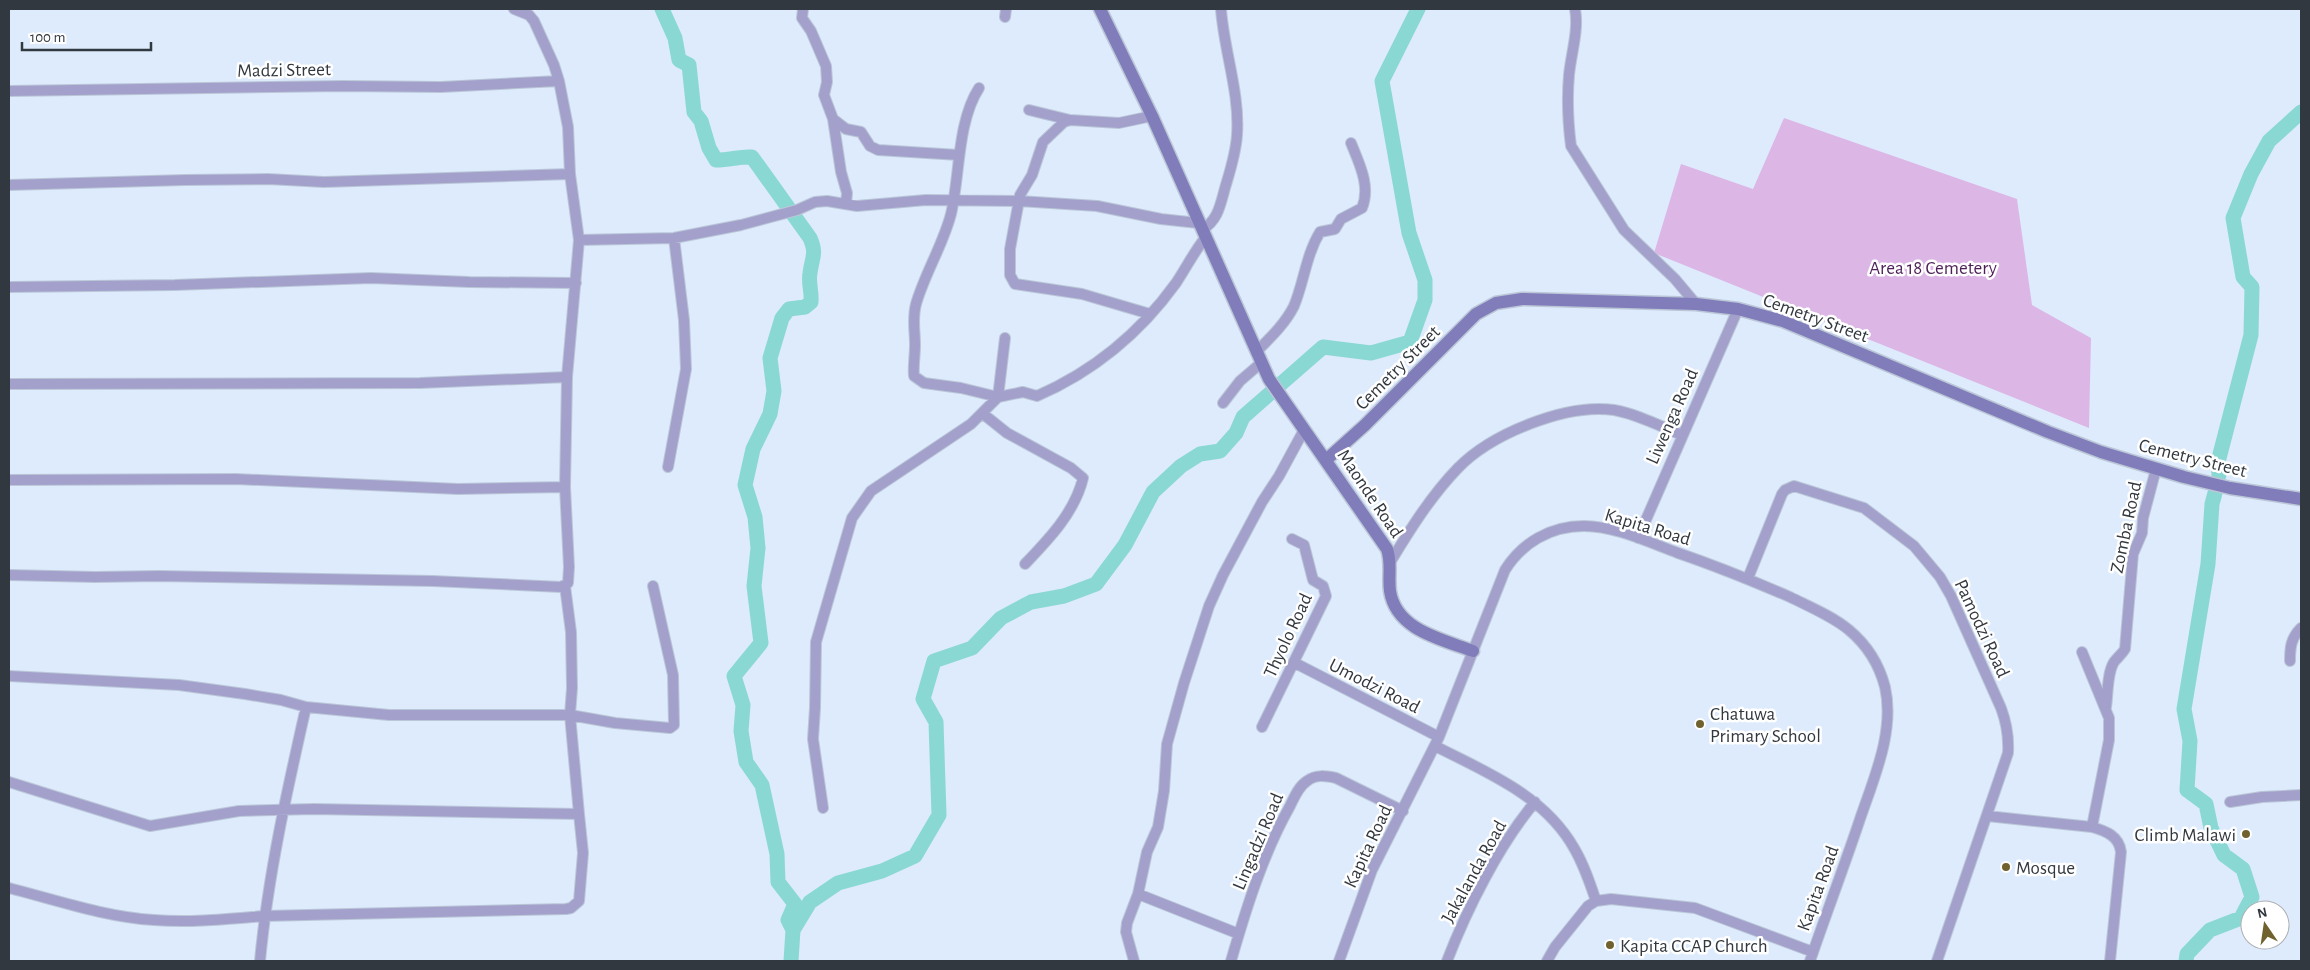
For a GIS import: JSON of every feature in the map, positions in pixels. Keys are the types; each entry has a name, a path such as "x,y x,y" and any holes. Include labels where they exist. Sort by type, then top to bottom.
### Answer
{"street":[{"path":"9,888 109,914 147,920 219,920 264,916 571,908 579,900 583,853 570,714 572,653 565,586 569,580 566,487 567,377 579,240 570,174 568,127 559,81 554,65 530,12 514,9"},
{"name":"Maonde Road","path":"1100,9 1152,116 1269,379 1388,549 1391,561 1391,597 1399,614 1404,620 1421,631 1472,651"},
{"path":"979,88 974,96 959,155 954,200 948,225 924,280 914,311 912,324 915,345 914,376 924,383 961,388 998,397 1023,392 1037,396 1064,384 1120,344 1150,314 1176,283 1193,253 1202,231 1212,224 1218,213 1238,136 1234,87 1221,9"},
{"path":"1575,9 1576,23 1569,77 1569,131 1571,146 1624,230 1675,279 1696,304"},
{"path":"801,10 802,18 811,31 825,61 827,82 824,95 832,119 840,172 847,193 846,204"},
{"name":"Madzi Street","path":"9,91 342,86 441,87 559,81"},
{"path":"1029,110 1070,120 1119,124 1152,116"},
{"path":"832,119 850,131 861,132 870,146 878,150 959,155"},
{"path":"1070,120 1064,122 1044,142 1035,167 1022,189 1010,249 1011,281 1014,284 1082,294 1150,314"},
{"path":"1223,403 1259,358 1293,308 1304,270 1320,232 1326,229 1333,230 1341,219 1362,208 1365,185 1362,171 1351,143"},
{"path":"9,185 194,180 324,182 570,174"},
{"path":"579,240 674,238 740,225 797,210 815,202 827,201 858,206 914,200 954,200 1019,201 1097,206 1161,219 1202,231"},
{"path":"668,467 680,410 686,369 684,320 674,238"},
{"path":"9,286 175,285 371,278 469,282 576,283"},
{"name":"Cemetry Street","path":"1326,460 1366,425 1476,314 1496,303 1522,298 1696,304 1738,310 1784,322 2048,432 2156,468 2230,488 2301,499"},
{"name":"Liwenga Road","path":"1638,538 1738,310"},
{"path":"823,808 813,739 816,642 852,518 871,492 971,424 998,397 1005,338"},
{"path":"9,384 411,383 567,377"},
{"path":"1391,561 1432,498 1460,466 1495,442 1543,418 1576,410 1612,410 1627,413 1682,435"},
{"path":"982,414 1007,432 1071,468 1083,478 1071,508 1053,534 1025,564"},
{"path":"1134,961 1126,932 1148,852 1158,827 1164,792 1167,744 1171,724 1209,606 1239,542 1304,430"},
{"name":"Zomba Road","path":"2106,707 2112,668 2115,660 2121,656 2125,649 2133,554 2142,534 2142,518 2156,468"},
{"path":"9,480 236,479 458,488 566,487"},
{"name":"Pamodzi Road","path":"1748,578 1782,494 1794,486 1864,508 1914,546 1940,577 1951,596 2007,726 2008,753 1938,961"},
{"name":"Kapita Road","path":"1340,961 1372,870 1437,742 1505,570 1514,556 1526,544 1554,531 1583,526 1606,528 1638,538 1748,578 1819,610 1848,629 1865,646 1878,666 1886,696 1888,721 1886,735 1874,780 1811,957"},
{"name":"Thyolo Road","path":"1262,727 1295,663 1326,596 1323,586 1313,580 1304,545 1292,539"},
{"path":"9,575 95,578 169,576 433,581 565,586"},
{"path":"9,676 178,685 281,700 306,707 389,715 570,714 615,724 670,728 674,725 673,674 653,586"},
{"path":"2290,661 2290,645 2294,635 2301,628"},
{"name":"Zomba Road","path":"2082,652 2109,718 2109,740 2092,827"},
{"name":"Umodzi Road","path":"1295,663 1437,742 1535,802 1573,846 1596,901"},
{"path":"260,961 264,916 283,810 306,707"},
{"name":"Lingadzi Road","path":"1231,961 1277,830 1299,788 1306,781 1315,776 1325,775 1336,778 1403,812"},
{"path":"9,782 118,815 144,825 163,824 239,811 353,808 579,814"},
{"path":"2230,802 2262,797 2301,795"},
{"name":"Jakalanda Road","path":"1447,961 1469,910 1510,835 1535,802"},
{"path":"1987,816 2092,827 2111,835 2120,846 2110,961"},
{"path":"1138,894 1239,934"},
{"path":"1547,961 1555,947 1588,906 1596,901 1611,899 1695,908 1811,957"}],"green space":[{"name":"Area 18 Cemetery","path":"1784,118 2017,199 2032,305 2091,338 2089,428 1654,253 1681,164 1753,189"}],"waterway":[{"path":"662,9 675,38 679,60 689,65 694,112 701,121 709,148 716,160 752,157 810,238 813,248 810,276 811,302 805,307 789,309 782,318 770,358 774,391 770,414 753,449 745,485 755,517 758,548 754,586 761,643 734,676 743,705 741,731 746,762 762,785 777,854 778,882 795,904 788,920 793,930"},
{"path":"791,961 793,930 810,902 838,883 882,871 915,856 939,815 936,722 923,699 934,661 972,648 1001,618 1031,602 1064,596 1096,584 1125,545 1153,492 1181,466 1200,454 1220,451 1236,433 1243,417 1323,347 1371,353 1410,342 1425,300 1425,280 1409,233 1382,81 1418,9"},
{"path":"2219,475 2218,462 2251,335 2252,287 2243,277 2233,218 2251,174 2269,141 2301,112"},
{"path":"2186,961 2187,954 2210,930 2241,918 2252,897 2243,869 2224,855 2211,828 2206,804 2187,790 2190,741 2184,709 2208,564 2212,504 2215,493"}],"place":[{"name":"Chatuwa Primary School","path":"1700,724"},
{"name":"Climb Malawi","path":"2246,834"},
{"name":"Mosque","path":"2006,867"},
{"name":"Kapita CCAP Church","path":"1610,945"}]}
